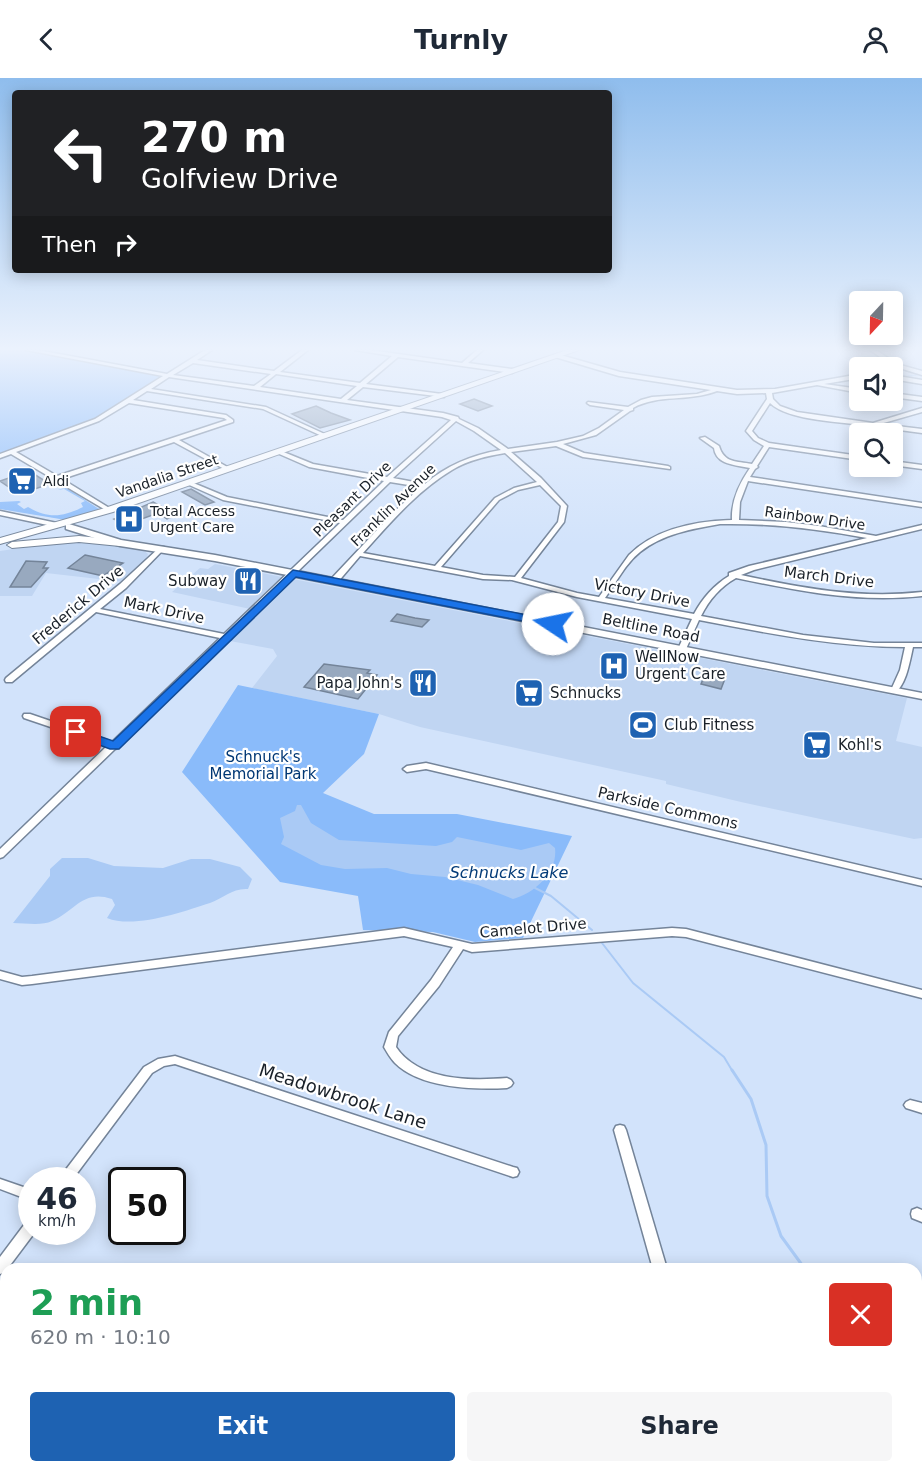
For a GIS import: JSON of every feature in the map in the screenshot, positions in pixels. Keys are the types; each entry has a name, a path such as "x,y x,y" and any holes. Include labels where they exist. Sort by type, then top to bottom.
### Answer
{"main road":[{"name":"Vandalia Street","path":"2,545 387,415"},
{"name":"Vandalia Street","path":"2,545 104,516 110,510"},
{"name":"Beltline Road","path":"57,525 158,544 162,548"},
{"name":"Beltline Road","path":"69,527 120,543 162,548 922,696"},
{"path":"2,545 79,539 120,543"}],"street":[{"path":"0,456 86,425 105,415"},
{"path":"58,478 231,421 226,417 214,415"},
{"path":"280,415 326,436"},
{"path":"436,415 456,418 477,428 564,506 564,517 517,579"},
{"name":"Franklin Avenue","path":"334,581 441,473 457,464 597,432 622,415"},
{"path":"757,415 748,431 767,445 849,456"},
{"path":"804,415 859,423"},
{"path":"880,423 905,415"},
{"name":"Pleasant Drive","path":"0,855 388,480 456,418"},
{"path":"903,429 922,431"},
{"path":"703,438 717,447 722,459 755,467"},
{"path":"175,440 228,469"},
{"path":"555,443 583,455 668,468"},
{"path":"736,522 734,505 767,445"},
{"path":"12,452 110,510"},
{"path":"279,452 311,466 426,486"},
{"path":"903,464 922,467"},
{"path":"748,479 922,505"},
{"path":"189,483 225,499 345,522"},
{"path":"436,569 497,499 516,489 541,483"},
{"path":"0,513 57,525"},
{"name":"Rainbow Drive","path":"601,599 627,563 647,544 691,528 736,522 786,523 876,538"},
{"path":"682,649 697,617 716,586 732,575 922,527"},
{"name":"Frederick Drive","path":"9,680 95,610 162,548"},
{"name":"Victory Drive","path":"359,554 483,577 517,579 601,599 825,640 922,645"},
{"name":"March Drive","path":"732,575 843,595 876,597 922,594"},
{"name":"Mark Drive","path":"95,610 228,637"},
{"path":"895,690 904,670 909,646"},
{"path":"27,716 115,746"},
{"name":"Parkside Commons","path":"407,769 426,766 922,883"},
{"name":"Camelot Drive","path":"0,975 22,981 32,980 404,932 472,948 686,933 922,994"},
{"path":"460,945 435,983 393,1035 390,1047 398,1062 413,1071 483,1086 507,1083"},
{"name":"Meadowbrook Lane","path":"75,1167 148,1070 162,1062 183,1061 513,1172"},
{"path":"620,1130 658,1263"},
{"path":"0,1184 18,1191"},
{"path":"4,1263 18,1244"}],"shaded area":[{"path":"73,540 142,549 148,554 145,562 125,582 46,573 32,596 0,596 0,551"},
{"path":"215,564 907,698 896,741 922,747 922,838 914,839 741,802 666,784 666,781 420,727 379,714 252,688 277,656 273,649 230,641 260,611 172,592 200,568 208,569"}],"green space":[{"path":"0,415 104,415 0,456"},
{"path":"65,487 99,509 66,520 0,509 0,502 19,501 21,502 17,504 24,509 28,507 49,515 62,515 83,507 81,503 85,501 64,489 58,490"},
{"name":"Schnuck's Memorial Park","path":"238,685 379,714 364,754 323,793 374,814 457,814 572,836 523,938 475,942 433,932 363,930 358,896 280,882 182,772"}],"water":[{"name":"Schnucks Lake","path":"297,805 301,805 311,823 339,840 436,846 452,842 457,837 521,850 549,843 555,848 555,857 549,873 537,887 513,899 478,885 445,877 411,874 387,868 345,869 321,865 281,844 284,837 280,818 295,811"},
{"path":"62,858 88,858 114,866 163,868 191,859 210,859 240,867 252,879 248,889 237,890 210,903 158,918 131,922 107,918 115,905 112,899 94,897 86,899 48,923 13,923 50,876 50,869"}],"building":[{"path":"294,415 337,415 350,420 320,428"},
{"name":"Aldi","path":"29,471 50,484 19,494 0,481"},
{"path":"191,489 214,502 205,505 182,492"},
{"path":"153,502 176,515 167,519 158,513 125,525 114,519"},
{"path":"85,555 123,563 103,576 68,568"},
{"path":"26,561 47,562 43,568 48,568 31,587 10,587"},
{"path":"397,614 429,620 422,627 391,621"},
{"name":"WellNow Urgent Care","path":"611,655 627,658 617,677 601,674"},
{"path":"324,664 370,670 367,673 377,675 358,699 304,687"},
{"path":"706,672 726,676 721,689 701,684"}],"waterway":[{"path":"535,888 551,896 592,930"},
{"path":"602,943 633,983 724,1057 733,1072"},
{"path":"732,1070 751,1099 766,1145 767,1196 781,1236 801,1263"}],"place":[{"name":"Aldi","path":"22,481"},
{"name":"Total Access Urgent Care","path":"129,519"},
{"name":"Subway","path":"248,581"},
{"name":"WellNow Urgent Care","path":"614,666"},
{"name":"Papa John's","path":"423,683"},
{"name":"Schnucks","path":"529,693"},
{"name":"Club Fitness","path":"643,725"},
{"name":"Kohl's","path":"817,745"}],"route":[{"path":"76,732 115,746 293,573 553,624"}]}
